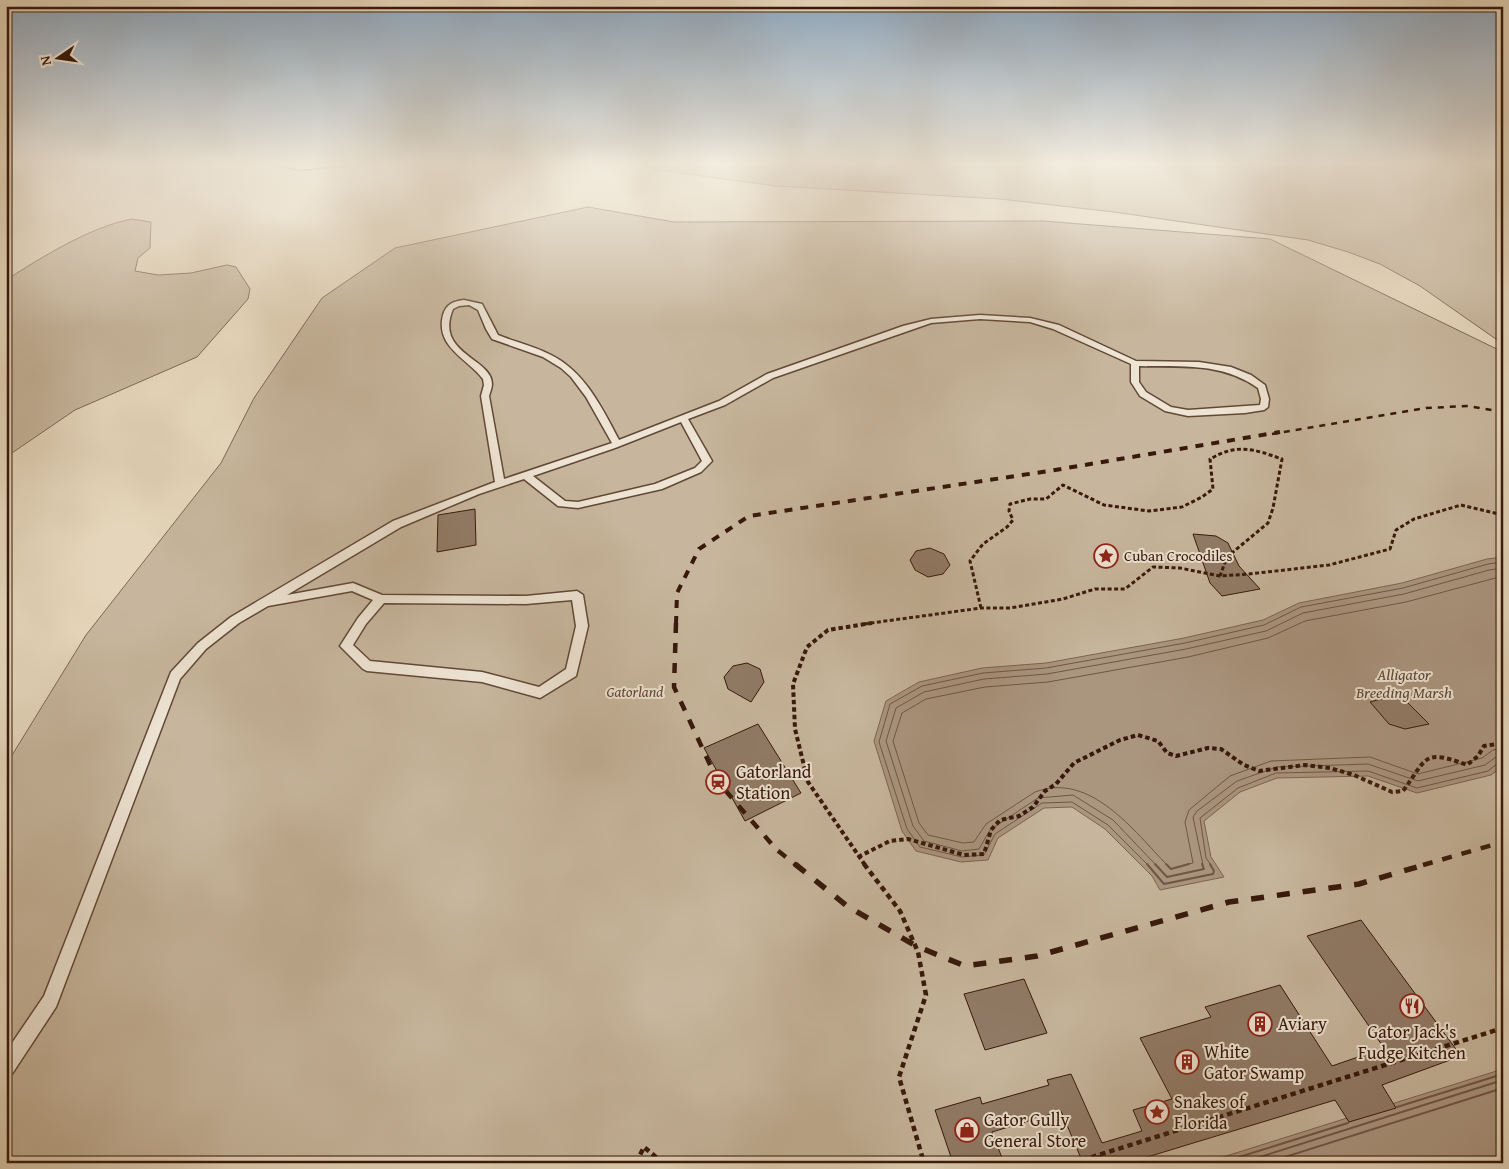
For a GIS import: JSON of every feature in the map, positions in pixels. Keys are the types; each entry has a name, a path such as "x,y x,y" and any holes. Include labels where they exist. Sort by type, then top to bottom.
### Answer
{"lane":[{"path":"500,483 486,396 488,384 486,378 448,339 446,331 448,313 454,305 467,303 478,305 482,309 489,331 495,337 552,358 567,369 591,399 617,444"},
{"path":"6,1068 50,1001 175,676 202,646 235,620 397,524 475,492 617,444 722,403 770,376 897,331 931,321 980,317 1030,320 1056,327 1134,363 1199,365 1228,369 1248,377 1262,387 1265,399 1264,407 1188,413 1168,409 1143,394 1135,382 1134,363"},
{"path":"525,475 539,484 562,504 578,505 658,487 698,470 707,461 683,418"},
{"path":"263,603 353,587 380,599 526,600 577,595 582,626 572,672 540,693 482,677 367,666 346,646 362,621 380,599"}],"path":[{"path":"981,608 970,561 983,544 1007,527 1012,520 1009,511 1010,504 1030,499 1046,499 1063,485 1073,487 1101,504 1150,512 1177,509 1199,501 1213,489 1210,459 1224,450 1245,447 1282,459 1273,508 1268,523 1227,557 1220,576"},
{"path":"924,1163 899,1076 926,995 918,952 900,911 858,857 808,782 795,729 793,684 807,647 828,630 981,608 1010,608 1062,599 1095,589 1125,589 1153,567 1180,568 1220,576 1329,565 1390,549 1396,530 1414,519 1461,505 1503,515"},
{"path":"858,857 890,841 908,839 964,855 984,854 991,830 1000,820 1019,816 1033,806 1045,791 1056,784 1074,763 1120,740 1138,735 1158,742 1167,754 1176,756 1208,748 1221,749 1244,765 1259,771 1306,765 1330,768 1354,775 1392,792 1403,791 1418,766 1436,756 1467,765 1478,756 1484,746 1503,743"},
{"path":"1073,1163 1503,1028"},
{"path":"636,1163 644,1147 663,1163"},
{"path":"1099,1155 1102,1163"}],"green space":[{"name":"Gatorland","path":"543,217 643,217 674,222 1043,221 1270,239 1503,352 1503,1163 6,1163 6,765 86,635 221,463 254,398 322,298 395,248"},
{"path":"1146,217 1503,217 1503,344 1420,286 1380,264 1308,240"},
{"path":"132,219 151,222 150,248 138,258 135,271 158,275 191,273 227,265 236,267 250,289 248,299 197,357 75,410 6,457 6,280 83,236"}],"water":[{"name":"Alligator Breeding Marsh","path":"1503,557 1503,766 1491,775 1417,793 1368,776 1277,778 1240,792 1204,821 1211,857 1224,877 1160,890 1152,876 1105,829 1072,807 1044,808 998,838 988,860 961,862 916,851 902,831 874,741 886,701 919,682 982,668 1046,663 1184,638 1263,620 1299,603 1402,583 1487,559"},
{"path":"1503,1069 1503,1163 1204,1163"}],"building":[{"path":"475,509 476,545 437,552 438,515"},
{"path":"1193,534 1216,536 1228,543 1239,566 1260,589 1222,596 1210,583"},
{"path":"930,548 944,554 950,565 943,574 928,577 915,570 910,560 916,551"},
{"path":"747,663 760,669 764,682 751,702 728,689 724,677 733,666"},
{"path":"1392,696 1407,702 1429,724 1405,729 1389,724 1370,702"},
{"path":"758,724 801,793 745,821 704,748"},
{"path":"1361,920 1461,1056 1382,1085 1396,1108 1349,1122 1335,1100 1144,1158 1146,1163 1083,1163 1061,1111 992,1132 1004,1163 953,1163 935,1110 980,1097 982,1104 1049,1085 1047,1080 1071,1074 1102,1143 1142,1131 1133,1110 1172,1099 1140,1038 1211,1017 1205,1007 1280,985 1332,1066 1384,1048 1307,936"},
{"path":"1024,979 1047,1033 985,1050 964,994"}],"railway":[{"path":"1272,434 1426,408 1468,406 1503,412"},
{"path":"676,624 677,593 699,549 749,516 1049,471 1280,432"},
{"path":"676,623 674,687 718,782 776,849 796,865"},
{"path":"1423,865 1503,842"},
{"path":"795,864 847,906 916,946 965,966 1037,956 1229,902 1359,884 1427,864"}],"place":[{"name":"Cuban Crocodiles","path":"1106,556"},
{"name":"Gatorland Station","path":"718,782"},
{"name":"Gator Jack's Fudge Kitchen","path":"1412,1006"},
{"name":"Aviary","path":"1260,1024"},
{"name":"White Gator Swamp","path":"1187,1062"},
{"name":"Snakes of Florida","path":"1157,1112"},
{"name":"Gator Gully General Store","path":"967,1130"}]}
